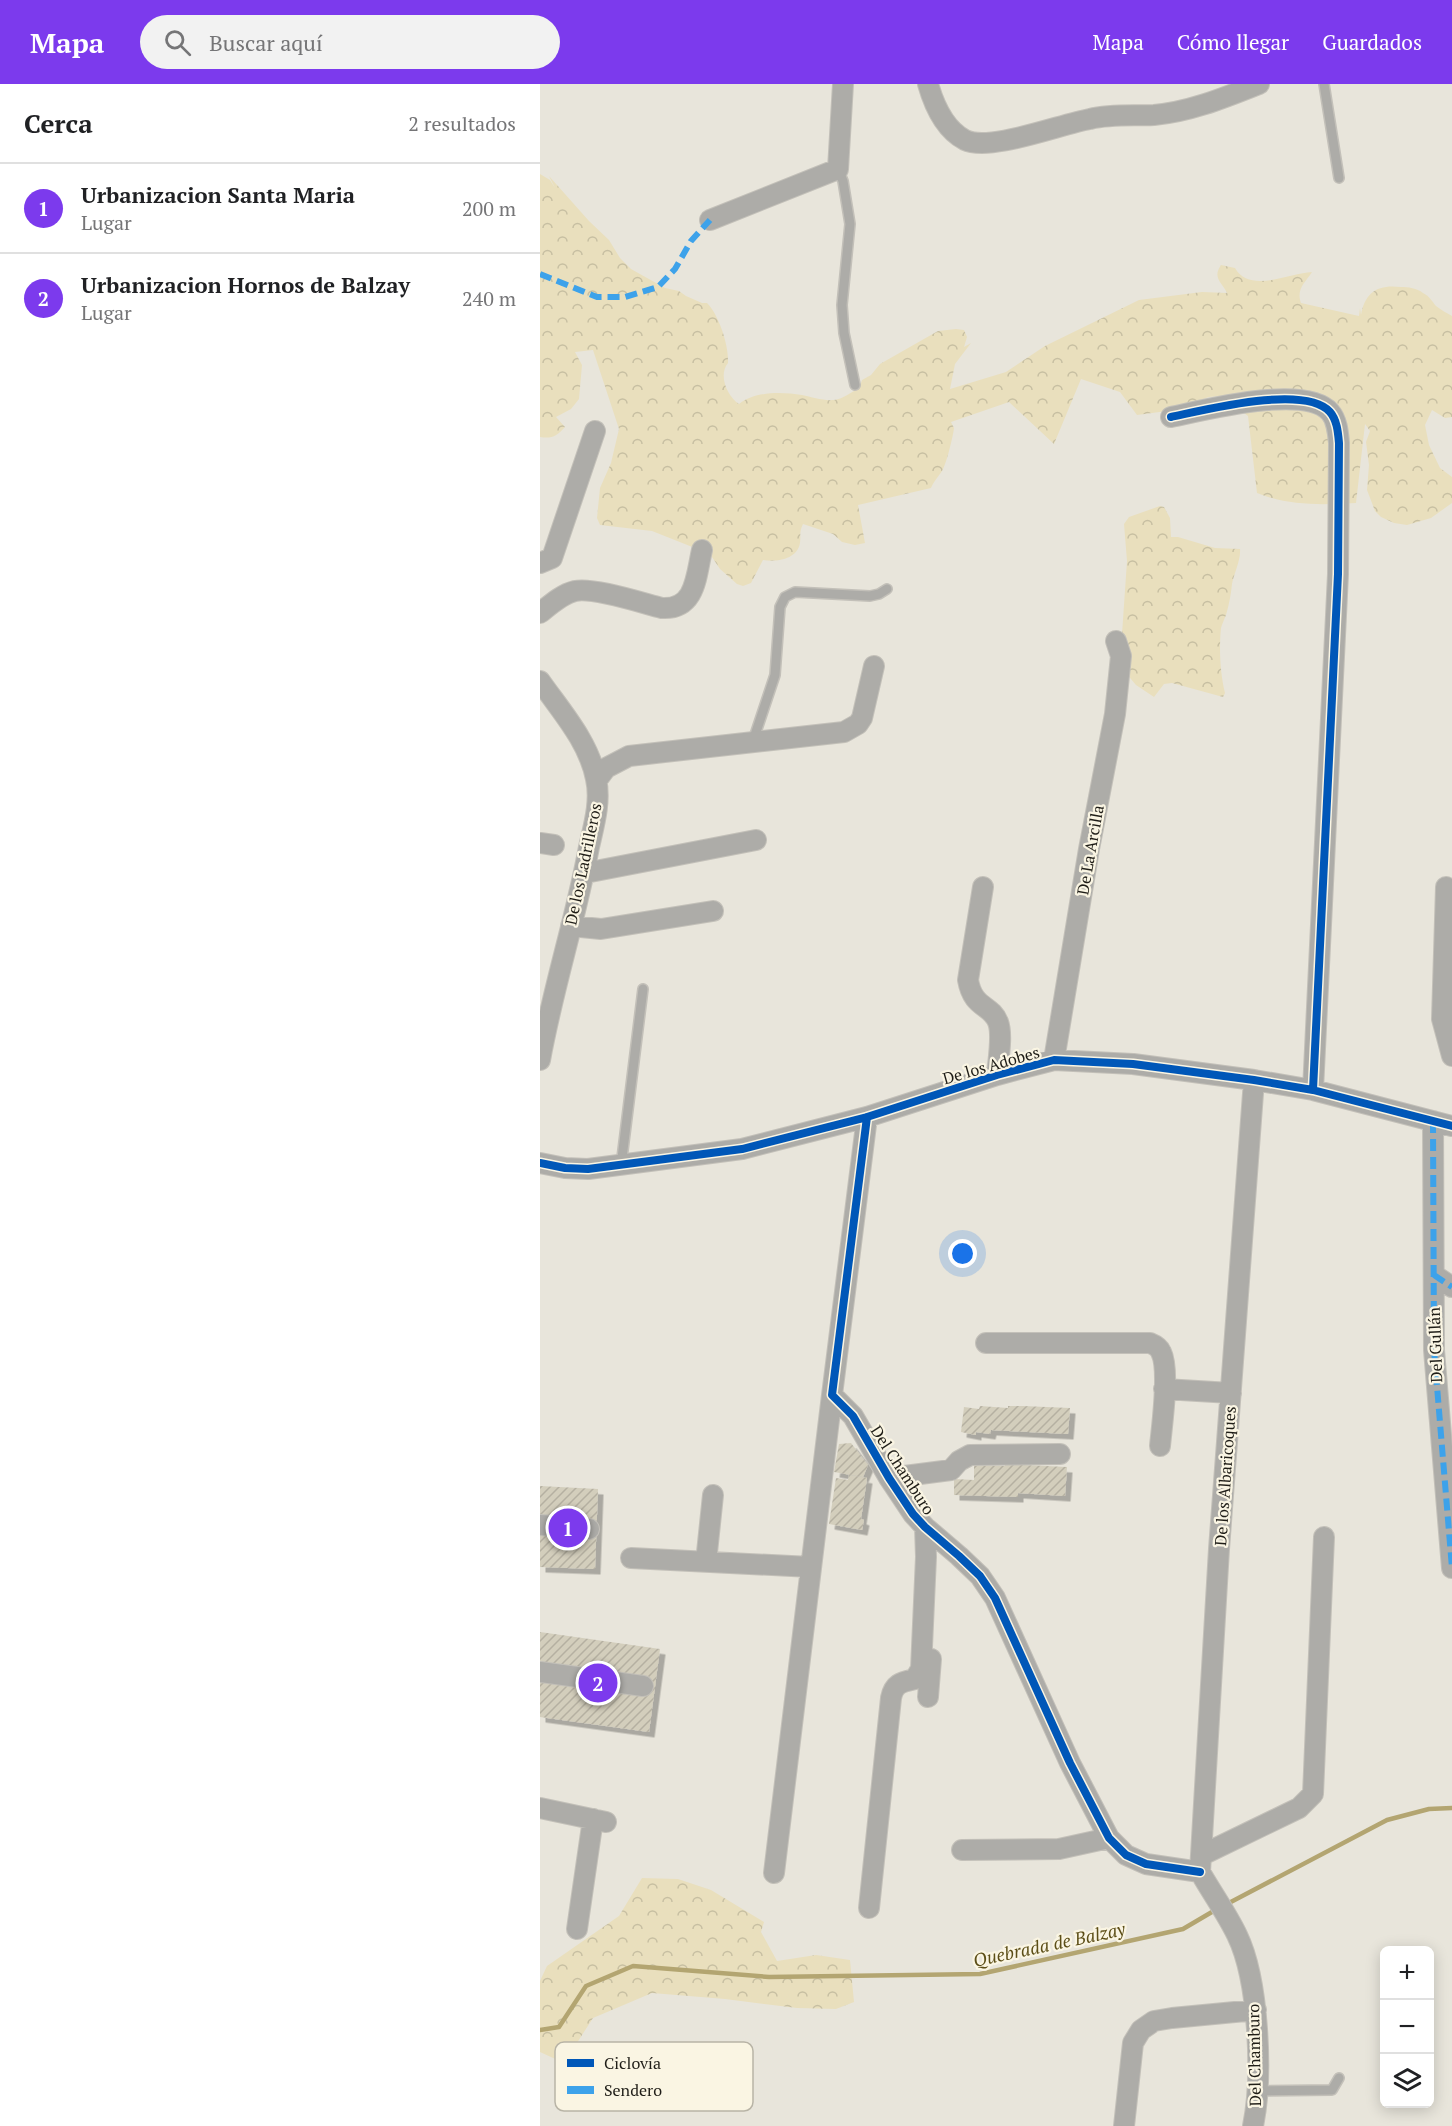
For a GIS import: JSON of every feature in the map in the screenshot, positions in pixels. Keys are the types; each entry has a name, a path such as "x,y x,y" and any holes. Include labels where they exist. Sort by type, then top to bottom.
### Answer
{"street":[{"path":"710,220 838,169 843,84"},
{"path":"928,84 933,102 948,127 966,141 986,144 1088,119 1113,115 1155,115 1192,107 1259,84"},
{"path":"1171,417 1246,402 1290,399 1322,405 1331,413 1337,425 1339,443 1338,574 1313,1090"},
{"path":"540,563 552,558 596,430"},
{"path":"540,613 574,591 588,590 662,608 672,608 683,603 691,595 702,550"},
{"name":"De La Arcilla","path":"1054,1060 1089,849 1115,714 1121,656 1116,641"},
{"path":"597,780 606,768 629,756 844,732 862,718 874,666"},
{"name":"De los Ladrilleros","path":"540,681 580,738 597,780 598,801 585,873 544,1016 540,1060"},
{"path":"585,873 756,840"},
{"path":"983,887 968,980 974,998 993,1014 998,1022 997,1075"},
{"path":"1446,887 1442,1019 1452,1056"},
{"path":"571,926 601,929 713,911"},
{"name":"De los Adobes","path":"540,1163 565,1168 588,1169 742,1149 867,1117 997,1075 1054,1060 1133,1064 1254,1080 1313,1090 1452,1126"},
{"name":"De los Albaricoques","path":"1201,1863 1219,1549 1254,1080"},
{"path":"774,1873 867,1117"},
{"name":"Del Gullán","path":"1433,1121 1434,1350 1452,1568"},
{"path":"1434,1275 1452,1287"},
{"path":"986,1343 1150,1343 1157,1346 1162,1353 1164,1389 1160,1446"},
{"path":"1164,1389 1231,1394"},
{"name":"Del Chamburo","path":"832,1395 853,1416 889,1478 925,1527 980,1576 995,1598 1070,1763 1109,1838 1126,1855 1146,1864 1201,1863 1212,1894 1237,1935 1246,1957 1256,2010 1257,2108 1253,2126"},
{"path":"889,1478 951,1470 959,1461 970,1455 1060,1454"},
{"path":"706,1562 713,1494"},
{"path":"540,1525 589,1529"},
{"path":"869,1908 891,1698 897,1685 915,1678 921,1669 926,1557 925,1527"},
{"path":"1201,1863 1299,1808 1313,1794 1324,1538"},
{"path":"928,1697 938,1576 944,1543"},
{"path":"631,1558 811,1567"},
{"path":"540,1672 643,1686"},
{"path":"540,1808 600,1821 577,1929"},
{"path":"963,1850 1059,1849 1109,1838"},
{"path":"1124,2126 1133,2043 1141,2030 1154,2021 1256,2010"}],"lane":[{"path":"1324,84 1339,178"},
{"path":"838,169 843,181 850,224 842,304 844,333 855,385"},
{"path":"753,741 775,675 780,608 785,597 795,592 870,596 887,589"},
{"path":"621,1166 643,989"},
{"path":"1257,2091 1332,2090 1339,2078"}],"green space":[{"path":"540,174 550,180 555,188 549,176 609,240 620,258 631,269 665,288 679,291 702,303 707,303 719,323 725,340 728,363 724,373 725,385 739,404 753,397 777,393 826,400 838,399 859,389 862,380 871,375 880,364 938,331 964,330 967,337 964,347 971,343 955,364 950,389 1006,372 1045,346 1139,300 1202,292 1227,293 1217,273 1221,265 1235,268 1242,276 1250,280 1260,281 1312,272 1300,290 1301,303 1359,316 1360,308 1361,315 1369,295 1379,288 1407,287 1421,291 1436,306 1452,316 1452,417 1445,418 1432,410 1425,425 1429,445 1440,468 1452,477 1452,503 1431,518 1407,525 1394,523 1381,517 1375,511 1367,490 1369,465 1366,442 1370,431 1365,424 1356,503 1305,504 1257,493 1248,416 1221,396 1209,397 1167,411 1137,415 1120,392 1081,379 1054,444 1009,402 951,422 954,428 951,444 942,471 931,488 858,505 865,543 855,545 842,542 833,534 803,524 800,543 795,553 785,559 763,560 751,583 743,586 737,584 720,569 710,554 652,531 600,525 597,518 600,488 611,463 619,429 593,350 575,352 582,365 579,399 571,409 556,417 565,427 554,436 540,437"},
{"path":"1160,506 1164,507 1170,518 1171,537 1215,548 1240,549 1228,607 1221,628 1220,660 1225,693 1223,697 1172,683 1164,684 1154,697 1136,685 1125,672 1122,634 1127,561 1124,524 1129,517"},
{"path":"642,1878 678,1879 711,1890 764,1922 761,1932 777,1961 816,1955 850,1960 854,2002 836,2009 797,2008 652,1993 593,2018 578,2042 555,2042 555,2059 540,2052 540,1981 547,1966 619,1916"}],"building":[{"path":"980,1406 1070,1408 1068,1434 991,1430 990,1434 976,1432 976,1435 961,1432 964,1407 979,1409"},
{"path":"851,1443 868,1465 863,1477 834,1472 839,1444"},
{"path":"1005,1464 1067,1467 1065,1496 1018,1493 1018,1497 954,1495 954,1479 974,1480 974,1465 1005,1466"},
{"path":"849,1475 867,1478 861,1519 864,1520 862,1530 829,1524 836,1478 848,1480"},
{"path":"540,1486 598,1489 595,1569 540,1567"},
{"path":"540,1632 660,1649 649,1732 540,1717"}],"waterway":[{"name":"Quebrada de Balzay","path":"1227,1904 1387,1820 1429,1809 1452,1808"},
{"name":"Quebrada de Balzay","path":"540,2030 559,2027 586,1986 633,1966 769,1977 980,1974 1183,1929 1217,1909"}],"marked path":[{"path":"540,274 597,297 625,297 658,287 675,269 691,241 710,220"},
{"path":"1433,1121 1434,1350 1452,1568"},
{"path":"1434,1275 1452,1287"}],"cycle path":[{"path":"1171,417 1254,401 1299,400 1317,404 1330,412 1337,426 1339,443 1338,574 1313,1090"},
{"path":"540,1163 565,1168 588,1169 742,1149 867,1117 997,1075 1054,1060 1133,1064 1254,1080 1313,1090 1452,1126"},
{"path":"867,1117 832,1395 853,1416 913,1514 980,1576 995,1598 1070,1763 1109,1838 1126,1855 1146,1864 1200,1872"}],"place":[{"name":"Urbanizacion Santa Maria","path":"568,1528"},
{"name":"Urbanizacion Hornos de Balzay","path":"598,1683"}]}
